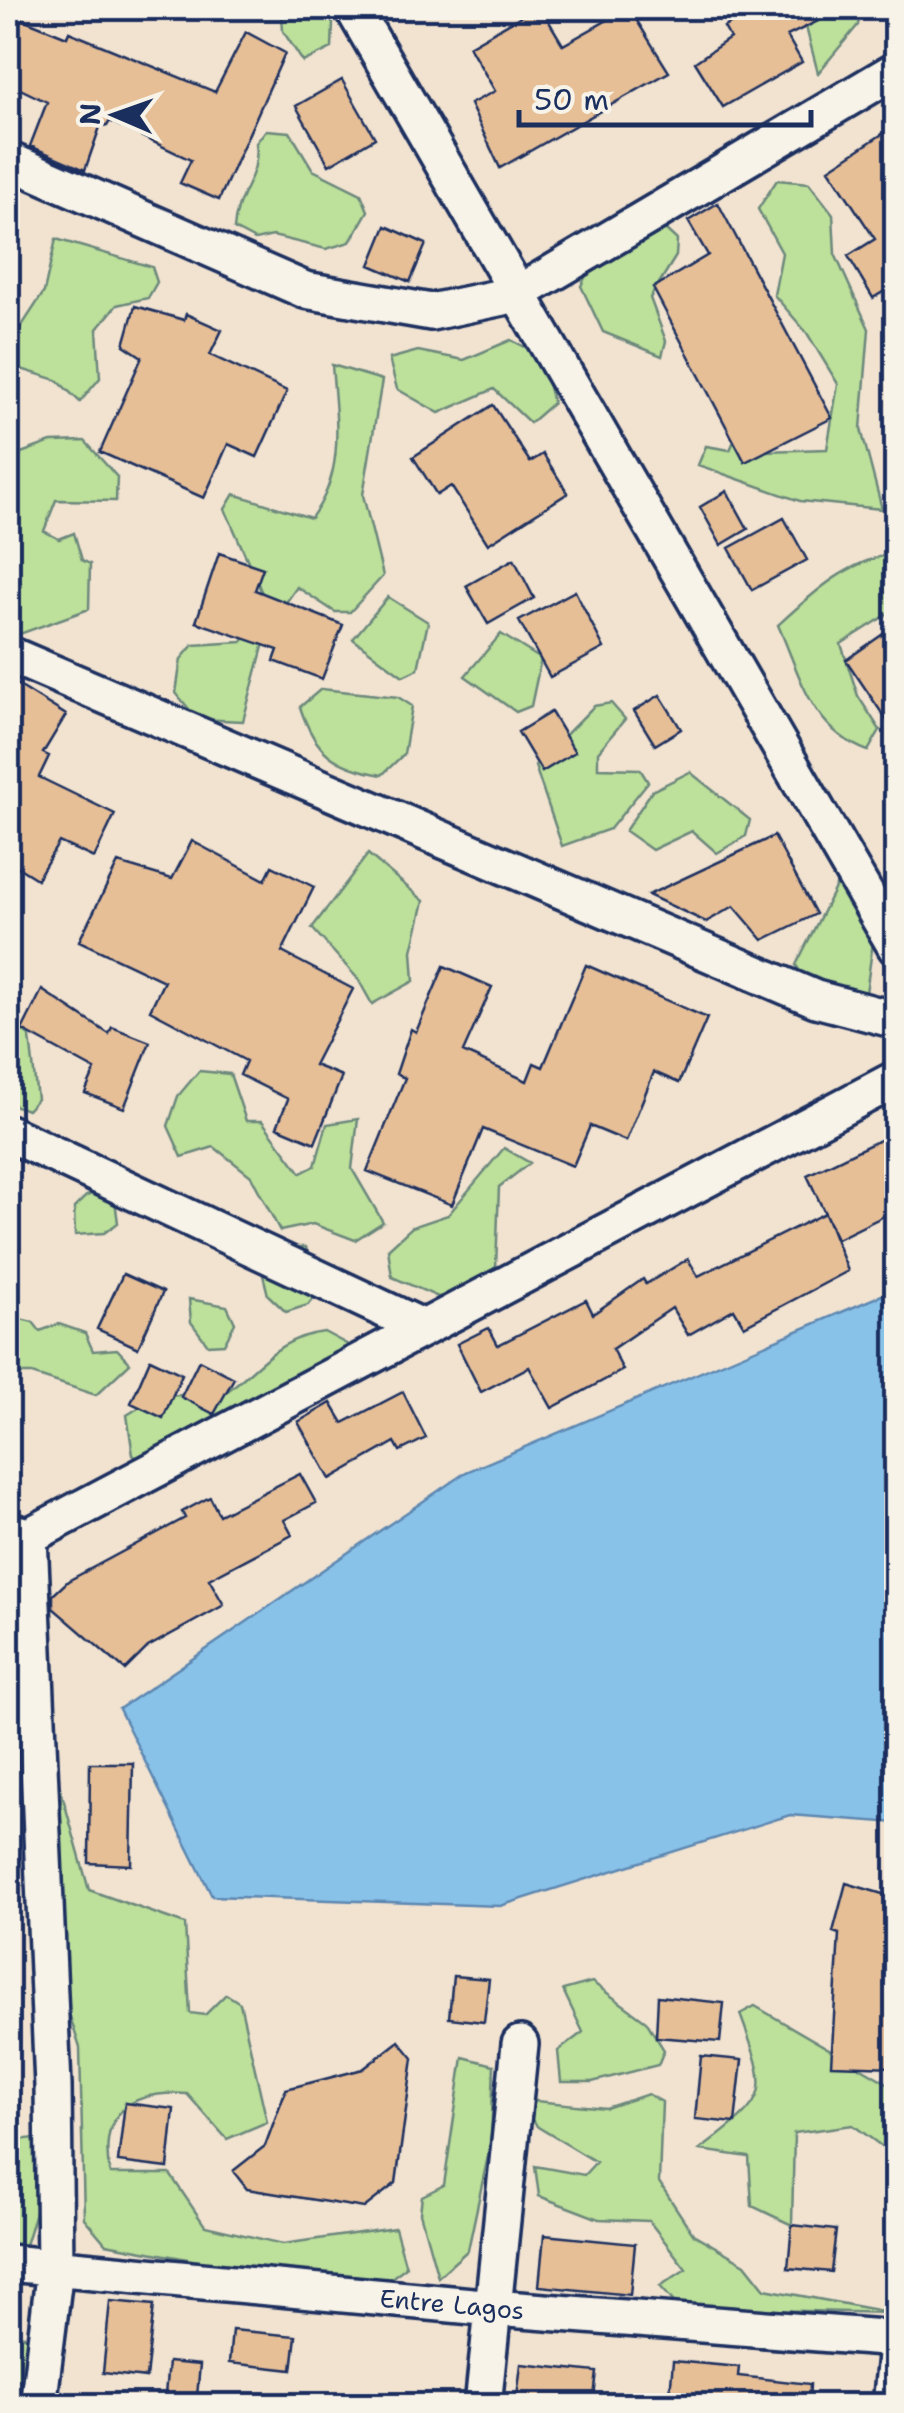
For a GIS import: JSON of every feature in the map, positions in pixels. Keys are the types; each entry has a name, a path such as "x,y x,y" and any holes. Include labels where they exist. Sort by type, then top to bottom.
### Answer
{"street":[{"path":"352,8 896,947"},
{"path":"8,160 305,290 431,312 516,294 896,70"},
{"path":"8,654 816,999 896,1020"},
{"path":"38,2406 55,2268 53,2086 18,1533 424,1328 896,1079"},
{"path":"8,1133 424,1328"},
{"path":"482,2406 520,2044"},
{"name":"Entre Lagos","path":"8,2263 494,2308 896,2338"},
{"path":"891,2406 896,2355"}],"green space":[{"path":"294,8 325,8 333,23 332,48 303,62 283,31 282,15"},
{"path":"801,8 861,8 858,25 818,73"},
{"path":"266,130 290,132 313,170 361,194 368,211 350,242 326,249 273,236 255,240 234,229 255,166 256,143"},
{"path":"777,180 809,183 833,214 835,254 869,329 861,429 882,509 800,501 698,465 706,446 730,450 741,425 765,451 827,449 838,384 807,333 774,295 782,253 758,209"},
{"path":"665,229 677,240 676,256 650,298 666,341 662,356 603,332 581,286 603,239"},
{"path":"56,239 152,267 157,282 148,298 117,305 97,329 100,378 80,402 57,380 8,365 8,347 44,292"},
{"path":"511,340 541,355 553,403 530,423 494,389 439,413 397,389 389,359 418,351 464,360"},
{"path":"332,365 382,380 363,495 383,576 350,612 335,612 297,587 268,628 243,721 197,719 176,693 181,659 193,645 242,642 265,600 225,509 234,494 311,518 330,482 334,464"},
{"path":"85,441 117,477 116,501 56,500 44,531 59,539 74,533 82,560 90,564 89,609 17,635 9,593 8,545 21,453 51,442"},
{"path":"896,553 896,609 841,644 858,696 880,730 868,751 849,742 821,716 810,700 778,625 847,571"},
{"path":"388,597 428,622 418,669 403,676 353,639"},
{"path":"501,634 541,659 531,706 516,712 465,676"},
{"path":"321,689 398,697 412,706 404,754 382,775 339,762 320,747 300,707"},
{"path":"611,703 625,719 598,752 598,768 640,769 648,782 610,829 562,846 535,766 594,706"},
{"path":"690,772 750,820 746,836 717,853 692,831 652,850 625,831 652,791"},
{"path":"368,854 424,901 412,951 414,981 372,1004 358,979 312,928"},
{"path":"839,880 873,942 866,993 816,999 796,965"},
{"path":"22,1030 30,1037 37,1099 27,1110 8,1103 8,1037"},
{"path":"199,1071 230,1074 246,1121 262,1121 301,1173 315,1166 327,1124 358,1119 352,1169 383,1222 355,1240 313,1224 280,1231 251,1176 214,1147 182,1157 168,1126 178,1096"},
{"path":"504,1148 530,1163 499,1187 496,1268 469,1295 438,1297 392,1277 388,1249 412,1227 448,1215"},
{"path":"103,1191 115,1200 118,1223 104,1233 75,1235 74,1208 86,1196"},
{"path":"285,1247 306,1247 318,1292 308,1305 286,1312 268,1295 263,1275"},
{"path":"189,1299 227,1306 235,1323 224,1344 208,1345 191,1322"},
{"path":"8,1316 33,1322 40,1331 59,1324 85,1333 93,1351 117,1349 130,1363 96,1395 32,1374 8,1374"},
{"path":"324,1332 352,1347 143,1462 133,1455 127,1415 170,1396 216,1399 278,1349"},
{"path":"60,1787 89,1890 185,1924 190,2013 205,2015 226,1994 240,2003 267,2122 227,2139 187,2094 149,2096 122,2110 114,2121 107,2153 110,2174 170,2174 205,2226 283,2244 395,2228 406,2267 371,2293 106,2244 84,2218 80,2048 34,1904 29,1809"},
{"path":"592,1982 646,2021 664,2050 658,2065 592,2082 561,2082 558,2051 583,2032 563,1990"},
{"path":"755,2006 889,2084 896,2109 896,2157 853,2125 794,2133 792,2225 752,2206 749,2157 700,2150 740,2118 758,2093 757,2063 740,2014"},
{"path":"463,2057 494,2065 491,2142 468,2250 438,2277 420,2213 422,2196 444,2185"},
{"path":"648,2094 662,2102 659,2182 693,2234 745,2264 765,2289 893,2313 679,2308 660,2286 686,2269 649,2221 599,2219 539,2196 535,2166 584,2175 596,2162 538,2127 527,2115 536,2101 606,2108"},
{"path":"35,2138 41,2166 36,2207 24,2248 8,2248 8,2141"},
{"path":"8,2335 25,2336 32,2357 17,2405 8,2406"}],"water":[{"path":"896,1289 896,1823 790,1815 500,1906 212,1896 119,1709 466,1472"}],"building":[{"path":"541,8 563,45 629,8 669,72 500,168 470,104 495,91 469,46"},
{"path":"762,8 845,8 787,36 802,62 723,107 695,62 730,38 724,27"},
{"path":"20,18 67,37 69,32 215,92 246,32 285,53 219,200 180,183 191,160 110,121 107,126 101,124 85,170 30,146 47,102 8,83 8,49"},
{"path":"342,80 375,138 329,165 296,106"},
{"path":"896,125 896,284 873,298 848,256 875,239 829,169"},
{"path":"718,203 832,418 745,462 653,288 708,255 688,221"},
{"path":"386,226 426,244 410,282 370,265"},
{"path":"135,306 184,320 186,314 222,330 210,355 287,391 257,457 228,444 204,498 100,452 142,357 124,345"},
{"path":"493,405 530,462 543,454 568,493 488,544 451,486 437,495 413,457"},
{"path":"727,491 748,529 721,545 700,507"},
{"path":"784,518 807,560 752,590 729,548"},
{"path":"219,553 263,568 255,590 343,625 322,679 274,661 278,650 196,622"},
{"path":"514,559 534,598 488,624 466,586"},
{"path":"575,591 604,648 550,677 519,621"},
{"path":"896,625 896,734 846,660"},
{"path":"8,679 66,715 43,753 49,756 39,777 115,814 94,858 59,842 37,879 8,861"},
{"path":"660,695 681,729 655,745 634,711"},
{"path":"551,712 575,752 542,772 518,732"},
{"path":"774,836 816,914 763,940 734,906 706,922 648,895"},
{"path":"192,841 265,880 272,866 314,887 282,952 353,989 314,1065 342,1076 315,1143 277,1127 288,1099 240,1075 246,1061 150,1010 164,981 79,941 118,863 172,879"},
{"path":"586,965 707,1018 679,1083 654,1072 626,1141 590,1126 573,1166 483,1129 452,1205 367,1171 405,1078 396,1074 411,1029 416,1032 444,966 492,987 463,1052 527,1081 534,1063 543,1067"},
{"path":"42,990 109,1034 112,1027 150,1042 124,1108 85,1093 95,1070 22,1030"},
{"path":"896,1132 896,1210 837,1239 807,1175"},
{"path":"825,1213 848,1271 744,1326 734,1309 688,1335 672,1308 612,1349 623,1370 552,1408 529,1367 481,1392 457,1344 489,1328 498,1345 586,1300 593,1314 643,1279 646,1284 688,1259 698,1276"},
{"path":"123,1274 163,1292 138,1348 97,1329"},
{"path":"150,1359 182,1374 163,1418 131,1403"},
{"path":"199,1360 234,1378 214,1414 181,1397"},
{"path":"403,1392 426,1438 400,1451 395,1442 330,1479 298,1422 331,1403 343,1423"},
{"path":"300,1474 316,1503 284,1520 292,1535 209,1579 224,1605 148,1647 125,1670 53,1608 53,1595 68,1581 185,1518 182,1512 210,1497 219,1515"},
{"path":"90,1763 133,1763 131,1865 89,1863"},
{"path":"846,1883 896,1898 896,2067 831,2065 839,1934 833,1932"},
{"path":"453,1976 489,1979 484,2022 449,2018"},
{"path":"658,1996 724,2003 720,2042 656,2037"},
{"path":"399,2041 413,2058 396,2183 364,2208 247,2189 233,2171 265,2146 286,2089 363,2069"},
{"path":"701,2056 742,2060 735,2123 695,2119"},
{"path":"125,2103 174,2109 168,2168 118,2162"},
{"path":"792,2225 836,2230 831,2272 788,2268"},
{"path":"544,2235 635,2244 630,2295 539,2286"},
{"path":"110,2301 154,2305 146,2378 103,2373"},
{"path":"232,2330 296,2336 292,2370 229,2363"},
{"path":"673,2361 739,2367 738,2376 810,2384 809,2406 669,2406"},
{"path":"168,2362 200,2365 196,2406 164,2406"},
{"path":"521,2364 597,2372 593,2406 516,2406"}]}
